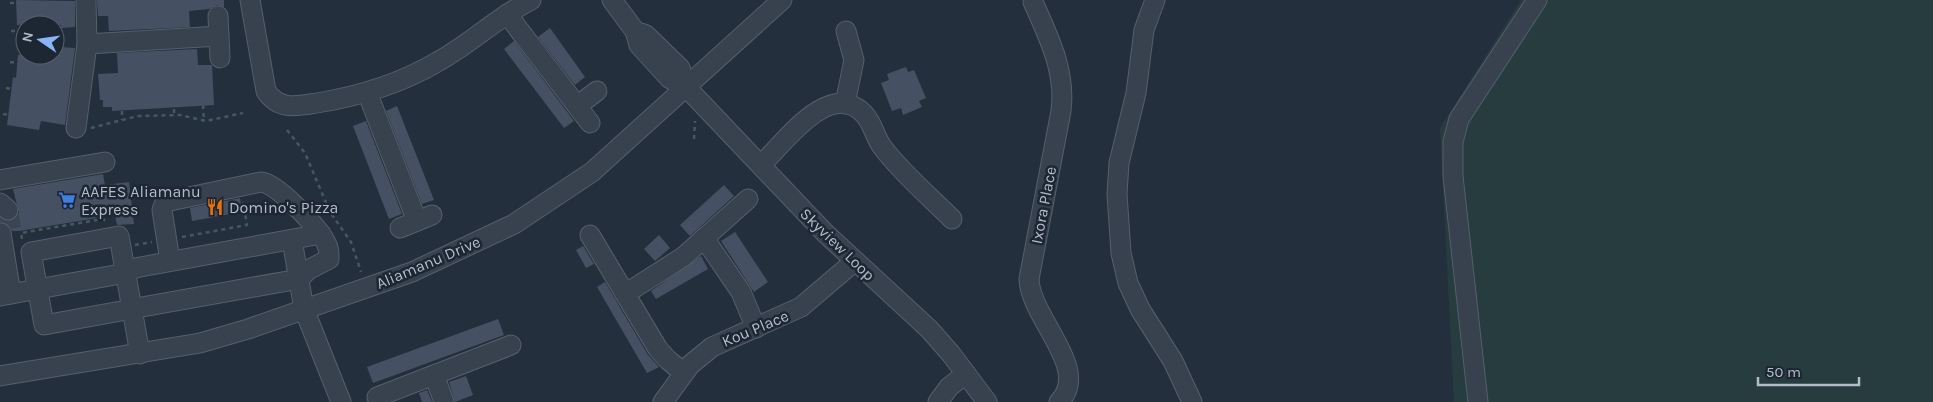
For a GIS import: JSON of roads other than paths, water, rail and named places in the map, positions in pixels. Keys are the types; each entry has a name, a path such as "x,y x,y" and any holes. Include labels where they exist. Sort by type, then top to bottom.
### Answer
{"street":[{"path":"76,128 87,44 86,0"},
{"path":"250,0 264,85 268,94 284,106 349,98 412,75 440,61 507,14 531,0"},
{"name":"Skyview Loop","path":"612,0 635,31 639,45 669,78 686,88 824,233 929,329 987,402"},
{"name":"Aliamanu Drive","path":"0,376 200,343 248,329 412,272 514,224 592,172 782,0"},
{"path":"1155,0 1144,30 1136,93 1119,163 1117,194 1121,253 1128,283 1140,309 1173,361 1192,402"},
{"path":"1478,402 1453,176 1453,142 1460,119 1536,0"},
{"name":"Ixora Place","path":"1033,2 1057,58 1063,90 1061,111 1029,279 1034,304 1069,370 1068,390 1059,402"},
{"path":"507,14 590,123"},
{"path":"218,16 220,58"},
{"path":"845,104 854,60 846,30"},
{"path":"87,44 219,36"},
{"path":"577,106 597,91"},
{"path":"366,92 425,218 400,228"},
{"path":"761,165 817,110 828,105 845,104 864,114 887,153 952,219"},
{"path":"0,180 105,162"},
{"path":"140,354 132,309 126,273 119,236 31,252 44,325 132,309 299,279 308,270 329,259 327,244 321,234 272,186 261,182 165,202 162,210 170,261"},
{"path":"625,294 683,257 748,199"},
{"path":"7,232 3,263 6,295 126,273 135,268 170,261 321,234"},
{"path":"590,235 662,355 684,373"},
{"path":"704,238 741,292 756,328"},
{"path":"292,240 304,309 341,402"},
{"name":"Kou Place","path":"663,402 684,373 712,348 802,307 855,261"},
{"path":"377,397 511,345"},
{"path":"938,402 949,387 966,374"},
{"path":"434,375 444,402"}],"tunnel":[{"path":"8,210 12,231"}],"place":[{"name":"AAFES Aliamanu Express","path":"67,200"},
{"name":"Domino's Pizza","path":"215,207"}]}
